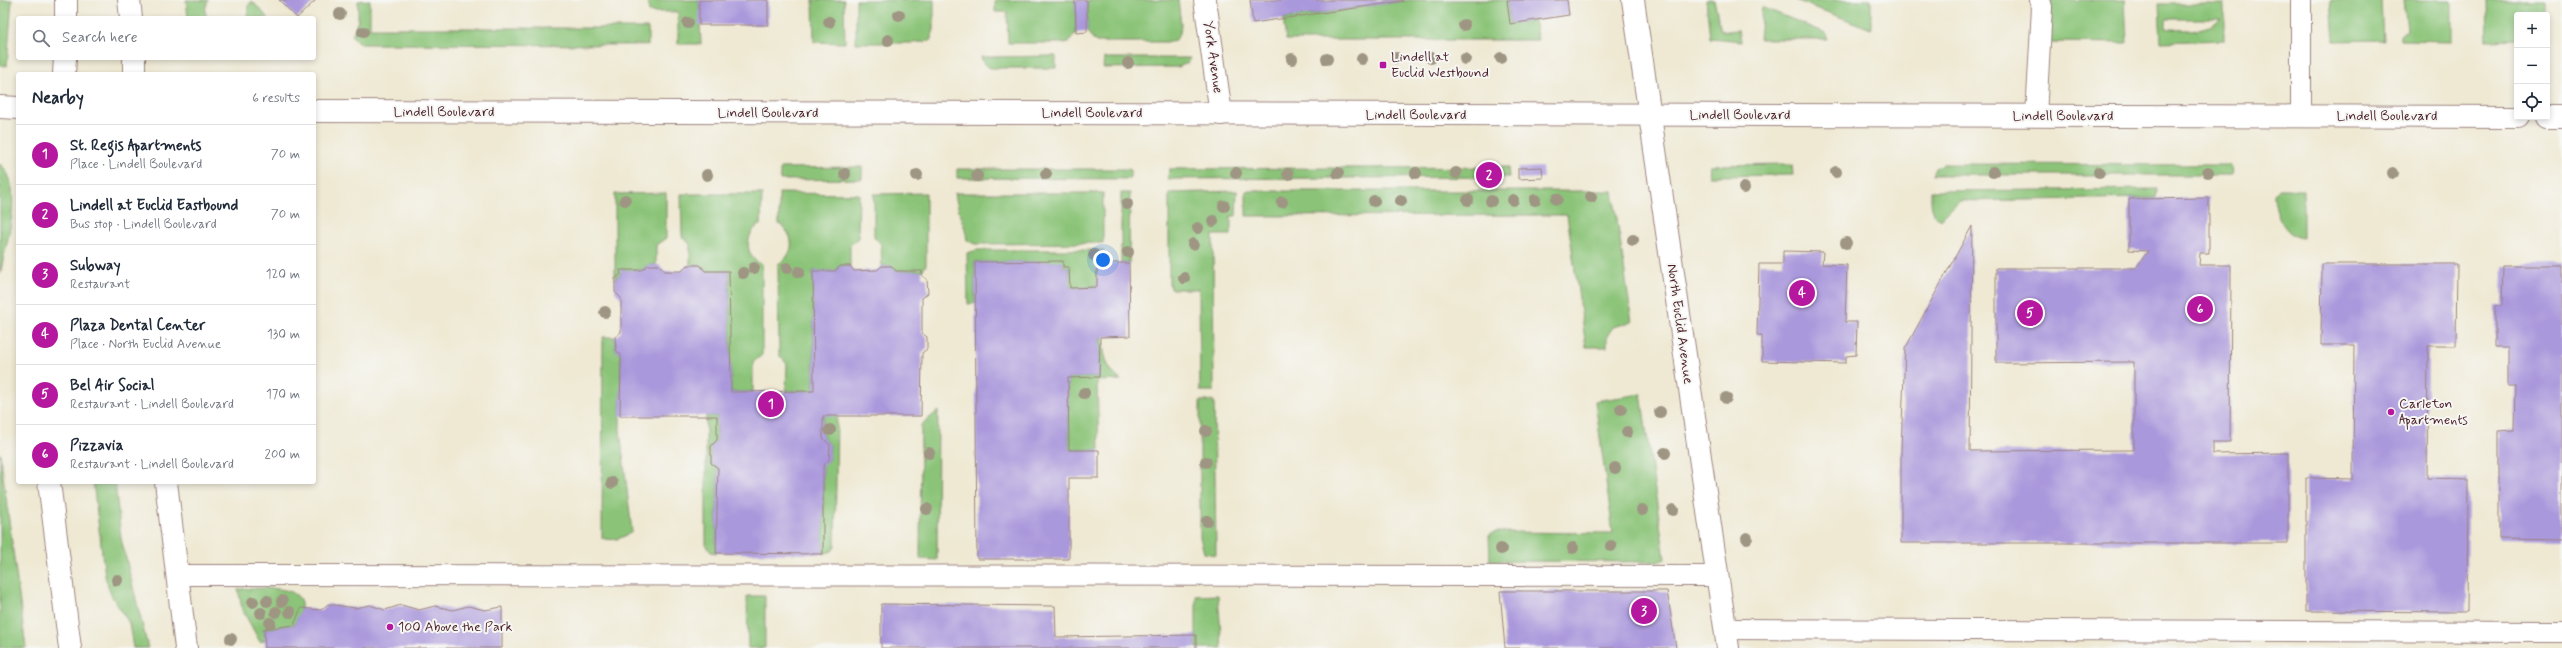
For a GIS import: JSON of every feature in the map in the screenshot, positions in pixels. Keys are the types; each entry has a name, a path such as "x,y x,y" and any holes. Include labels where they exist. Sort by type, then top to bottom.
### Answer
{"main road":[{"path":"66,0 66,16"},
{"path":"129,0 131,16"},
{"name":"York Avenue","path":"1205,0 1221,114"},
{"name":"North Euclid Avenue","path":"1633,0 1726,638"},
{"path":"64,72 65,60"},
{"path":"134,60 134,72"},
{"path":"0,107 16,108"},
{"name":"Lindell Boulevard","path":"316,111 1650,116 2514,117"},
{"path":"2550,117 2562,116"},
{"path":"49,484 70,648"},
{"path":"166,484 186,648"}],"lane":[{"path":"2300,116 2301,0"},
{"path":"2036,116 2041,3"},
{"path":"178,575 1717,576"},
{"path":"1726,638 2562,632"}],"green space":[{"path":"0,0 12,0 7,66 0,65"},
{"path":"186,0 208,0 205,11 206,16 188,16"},
{"path":"370,0 370,28 648,28 648,45 360,44 352,36 358,20 358,1"},
{"path":"648,0 699,0 701,44 678,44 678,12 649,12"},
{"path":"813,0 844,0 845,43 814,42"},
{"path":"856,0 934,0 934,30 930,41 913,43 856,43"},
{"path":"995,0 1075,0 1076,33 1069,42 1063,43 1008,43 1007,12 995,12"},
{"path":"1087,0 1178,0 1181,25 1180,33 1175,41 1170,42 1096,42 1087,32"},
{"path":"1409,0 1507,0 1510,24 1534,20 1538,40 1286,40 1283,19"},
{"path":"1706,0 1714,0 1721,31 1739,30 1741,41 1710,38"},
{"path":"1795,0 1871,0 1871,29"},
{"path":"2051,0 2125,0 2127,43 2051,42"},
{"path":"2331,0 2381,0 2383,40 2334,41"},
{"path":"2404,0 2452,0 2452,41 2401,40 2401,35 2407,31"},
{"path":"2486,0 2545,0 2545,12 2514,12 2514,39 2487,40"},
{"path":"252,1 266,16 247,16 248,6"},
{"path":"2159,4 2224,4 2224,40 2161,42","holes":["2166,19 2220,19 2209,26 2195,30 2166,28"]},
{"path":"1762,7 1826,33 1827,39 1759,39"},
{"path":"1056,56 1056,68 990,68 983,63 981,57"},
{"path":"1104,58 1190,58 1188,63 1178,67 1103,68"},
{"path":"0,164 8,174 12,186 13,201 12,217 0,275"},
{"path":"1792,164 1793,175 1709,176 1710,165"},
{"path":"1943,164 2228,165 2232,168 2233,175 1932,175 1935,168"},
{"path":"862,167 862,179 780,180 780,168"},
{"path":"1508,167 1509,177 1168,179 1169,169"},
{"path":"957,169 1130,169 1130,179 957,178"},
{"path":"2157,189 2156,198 1959,201 1940,220 1934,214 1931,203 1931,191"},
{"path":"2279,189 2303,189 2303,238 2290,233 2281,221 2274,200 2274,193"},
{"path":"1237,191 1236,216 1231,216 1231,235 1213,235 1214,391 1200,391 1199,289 1172,289 1169,284 1169,193"},
{"path":"1246,191 1613,191 1632,322 1613,327 1607,336 1607,347 1586,347 1567,215 1246,216"},
{"path":"666,193 666,238 656,245 656,265 648,265 642,270 621,270 621,274 615,279 615,194"},
{"path":"779,193 859,194 858,238 850,245 850,266 840,266 835,271 813,271 814,391 786,391 787,364 779,355 778,264 788,256 791,239 785,229 779,224"},
{"path":"926,193 926,265 922,271 896,271 892,266 882,266 881,244 874,237 874,194"},
{"path":"955,193 1103,193 1103,243 976,244 967,240 965,228 957,206"},
{"path":"1121,193 1130,193 1129,263 1121,263"},
{"path":"681,194 762,194 761,224 752,232 748,244 749,251 752,256 756,261 762,264 762,355 753,362 753,392 731,392 729,271 705,271 701,264 690,265 690,244 682,237"},
{"path":"977,250 1103,250 1103,263 1097,263 1097,287 1070,288 1069,267 1063,267 1063,262 975,262 975,303 968,304 967,253"},
{"path":"1103,336 1106,361 1112,371 1121,380 1097,381 1099,450 1069,450 1068,378 1099,377 1100,337"},
{"path":"603,337 615,337 616,350 621,355 620,430 632,532 621,538 610,540 602,538"},
{"path":"1641,394 1665,559 1658,562 1490,561 1489,535 1496,532 1613,533 1595,401"},
{"path":"1200,401 1214,401 1216,555 1204,553 1200,537"},
{"path":"938,411 937,560 920,559 921,425"},
{"path":"837,415 835,547 832,551 823,554 823,466 829,460 830,445 823,438 823,416"},
{"path":"706,416 717,416 717,440 711,446 711,463 718,468 716,553 711,552 706,546"},
{"path":"0,453 26,648 0,648"},
{"path":"93,484 115,484 121,538 148,648 133,648 129,623 111,595 105,576"},
{"path":"266,588 287,591 295,594 300,600 301,608 294,625 264,629 265,640 260,642 242,609 238,589"},
{"path":"1218,595 1222,648 1196,648 1196,596"},
{"path":"747,596 765,596 765,648 748,648"}],"building":[{"path":"279,0 316,0 299,16 295,16"},
{"path":"699,0 768,0 768,25 699,25"},
{"path":"1075,0 1087,0 1087,32 1076,33"},
{"path":"1250,0 1403,0 1403,1 1253,23"},
{"path":"1507,0 1567,0 1569,15 1510,24"},
{"path":"1542,167 1543,178 1518,179 1518,168"},
{"path":"2209,198 2209,253 2200,253 2199,265 2231,265 2230,442 2213,442 2213,454 2288,453 2288,543 1901,543 1901,450 1905,349 1972,226 1970,451 2134,450 2134,362 1996,363 1996,268 2136,268 2148,251 2129,250 2129,199"},
{"path":"1783,251 1823,252 1822,264 1847,265 1845,322 1857,322 1856,355 1846,356 1846,363 1762,361 1762,335 1757,335 1759,264 1783,264"},
{"path":"1063,261 1063,267 1069,267 1070,288 1097,287 1097,263 1129,263 1130,336 1100,337 1099,377 1068,378 1069,450 1099,450 1099,478 1069,478 1069,559 977,559 975,262"},
{"name":"Carleton Apartments","path":"2322,264 2457,264 2456,346 2428,346 2427,478 2468,479 2467,612 2306,611 2306,478 2353,479 2354,345 2321,345"},
{"path":"648,265 659,265 665,271 682,271 687,265 700,265 705,271 729,271 731,392 814,391 813,271 835,271 840,266 850,266 854,271 877,270 882,266 892,266 896,271 922,271 922,276 927,279 928,293 922,298 922,333 927,337 927,349 922,353 921,416 823,416 823,438 830,445 829,460 823,466 823,554 716,553 718,468 711,463 711,446 717,440 717,416 620,416 621,355 616,350 615,337 621,332 621,298 615,292 615,279 621,274 620,270 642,270"},
{"path":"2503,266 2562,266 2562,539 2499,538 2499,431 2514,430 2515,386 2508,386 2508,348 2495,348 2495,306 2502,306"},
{"path":"1500,591 1667,591 1676,648 1505,648"},
{"name":"100 Above the Park","path":"328,604 355,608 370,605 385,610 401,605 419,610 435,606 453,610 468,606 485,610 502,607 502,648 265,648 264,629 294,625 301,608 321,610"},
{"path":"881,604 1055,606 1056,637 1196,635 1196,648 881,648"}],"place":[{"name":"Lindell at Euclid Westbound","path":"1383,65"},
{"name":"Lindell at Euclid Eastbound","path":"1489,175"},
{"name":"Plaza Dental Center","path":"1802,293"},
{"name":"Pizzavia","path":"2200,309"},
{"name":"Bel Air Social","path":"2030,313"},
{"name":"St. Regis Apartments","path":"771,404"},
{"name":"Carleton Apartments","path":"2391,412"},
{"name":"Subway","path":"1644,611"},
{"name":"100 Above the Park","path":"390,627"}]}
